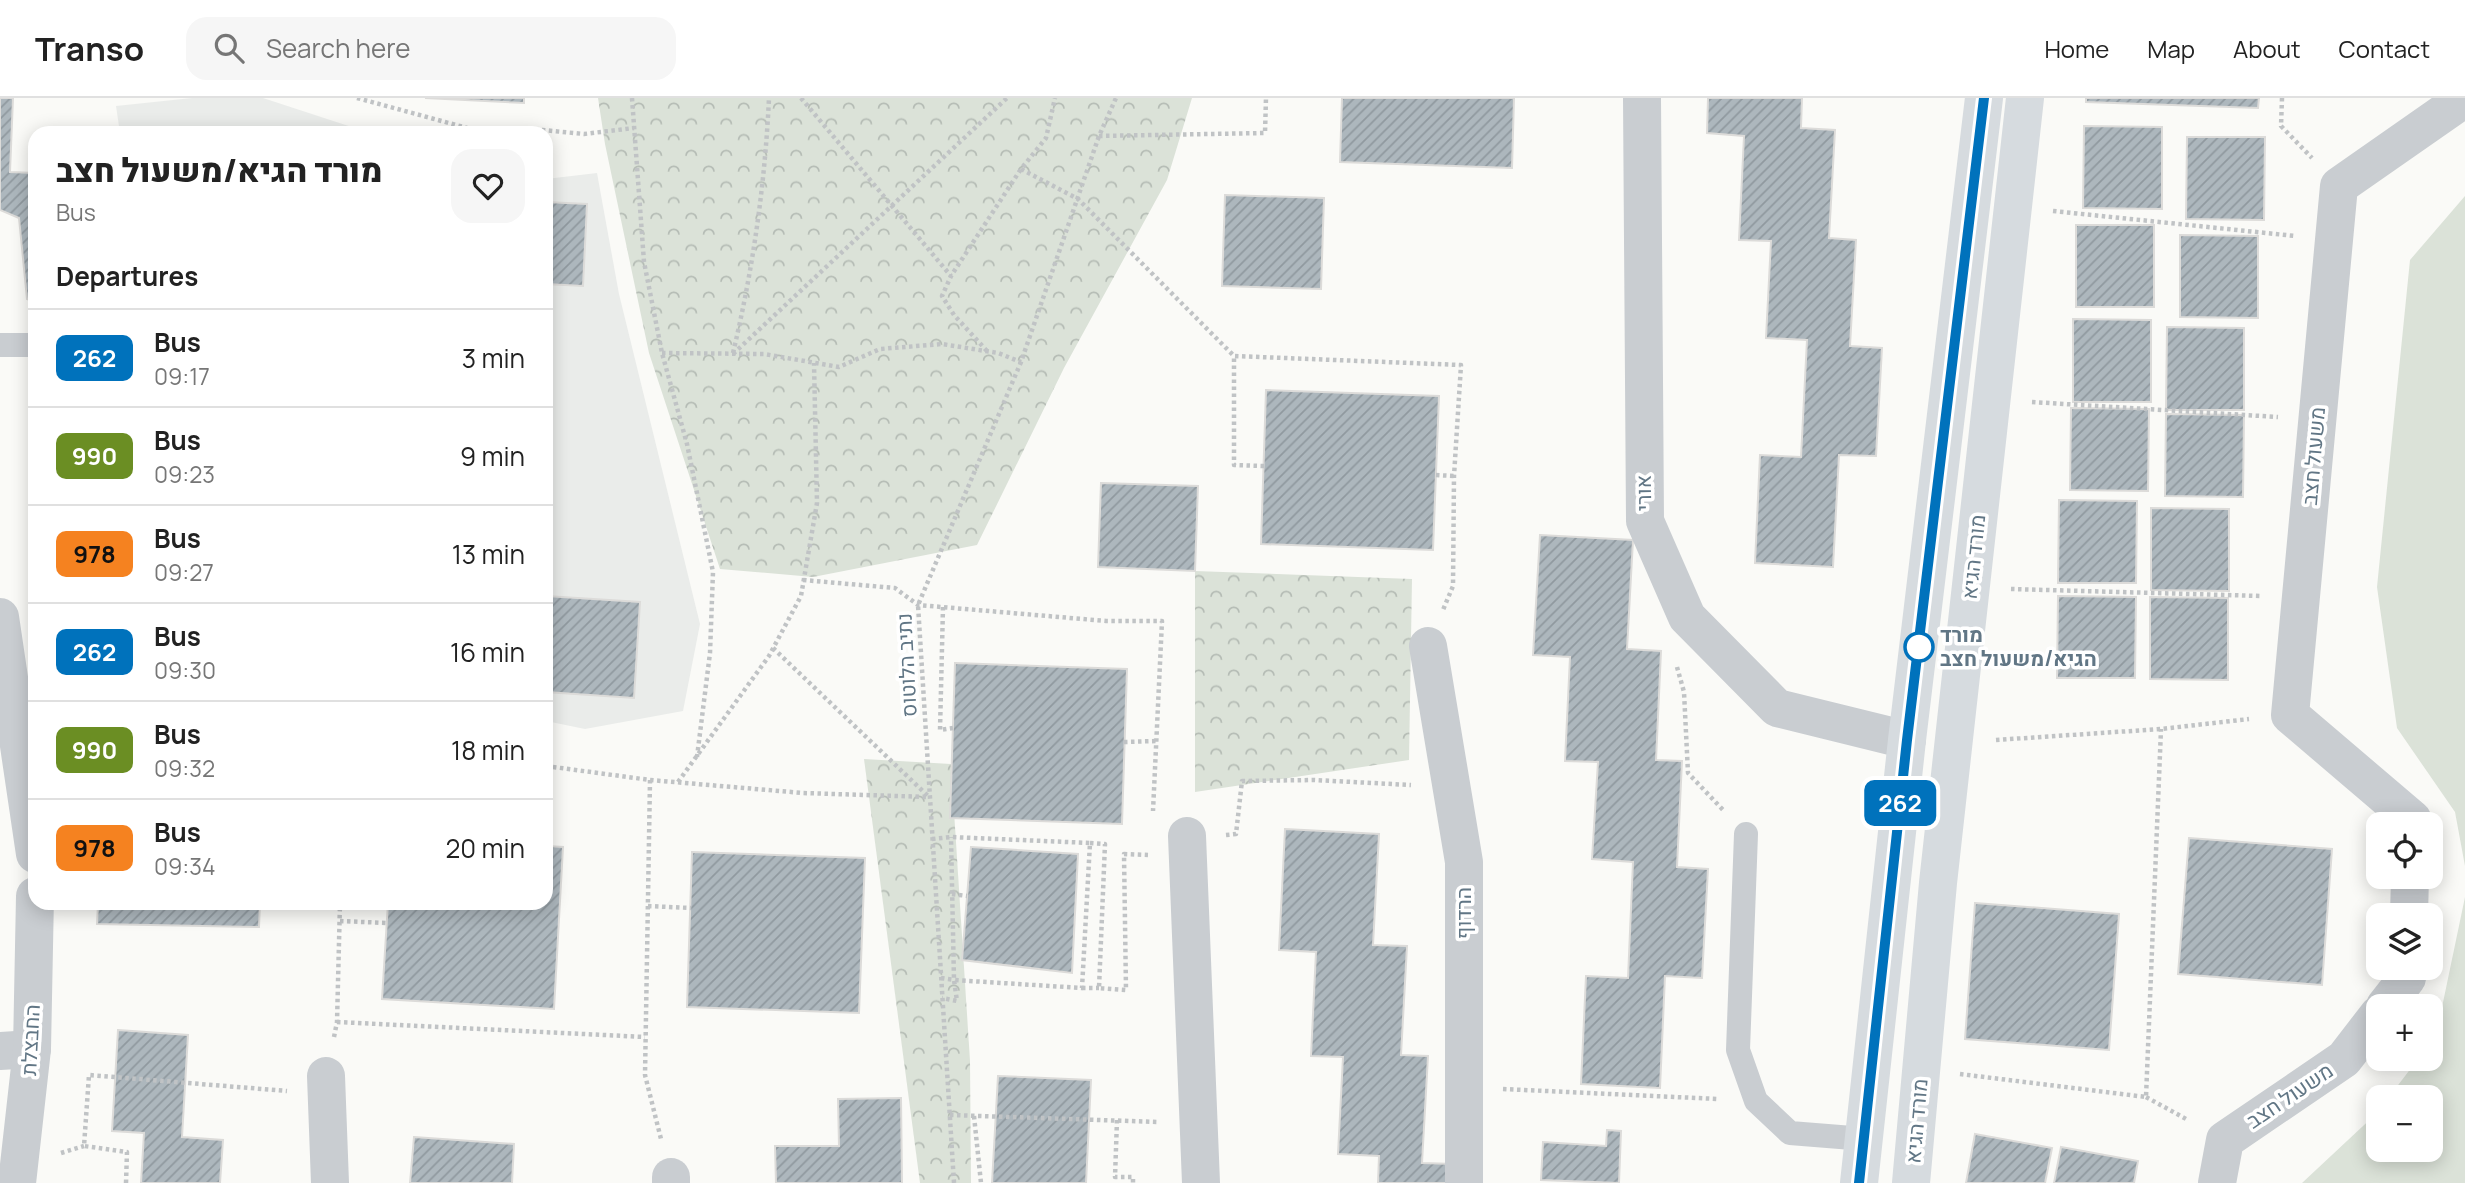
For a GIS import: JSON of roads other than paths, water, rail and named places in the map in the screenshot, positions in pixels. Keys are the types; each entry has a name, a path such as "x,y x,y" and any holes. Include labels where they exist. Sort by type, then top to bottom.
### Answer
{"street":[{"name":"אורי","path":"1642,98 1645,521 1687,617 1777,708 1907,740"},
{"name":"מורד הגיא","path":"1859,1183 1907,740 1984,98"},
{"name":"מורד הגיא","path":"1911,1183 1953,743 2025,98"},
{"name":"משעול חצב","path":"2403,812 2290,715 2339,186 2465,98"},
{"path":"0,617 28,807"},
{"name":"הרדוף","path":"1429,646 1464,862 1464,1183"},
{"path":"1187,846 1201,1183"},
{"name":"החבצלת","path":"17,1183 16,1050 33,910"},
{"path":"2394,994 2405,980"},
{"name":"משעול חצב","path":"2217,1183 2225,1140 2344,1059 2366,1031"},
{"path":"327,1085 330,1183"}],"lane":[{"path":"0,345 28,345"},
{"path":"1746,834 1738,1050 1756,1101 1790,1133 1865,1139"}],"place":[{"name":"מורד הגיא/משעול חצב","path":"1919,647"}]}
